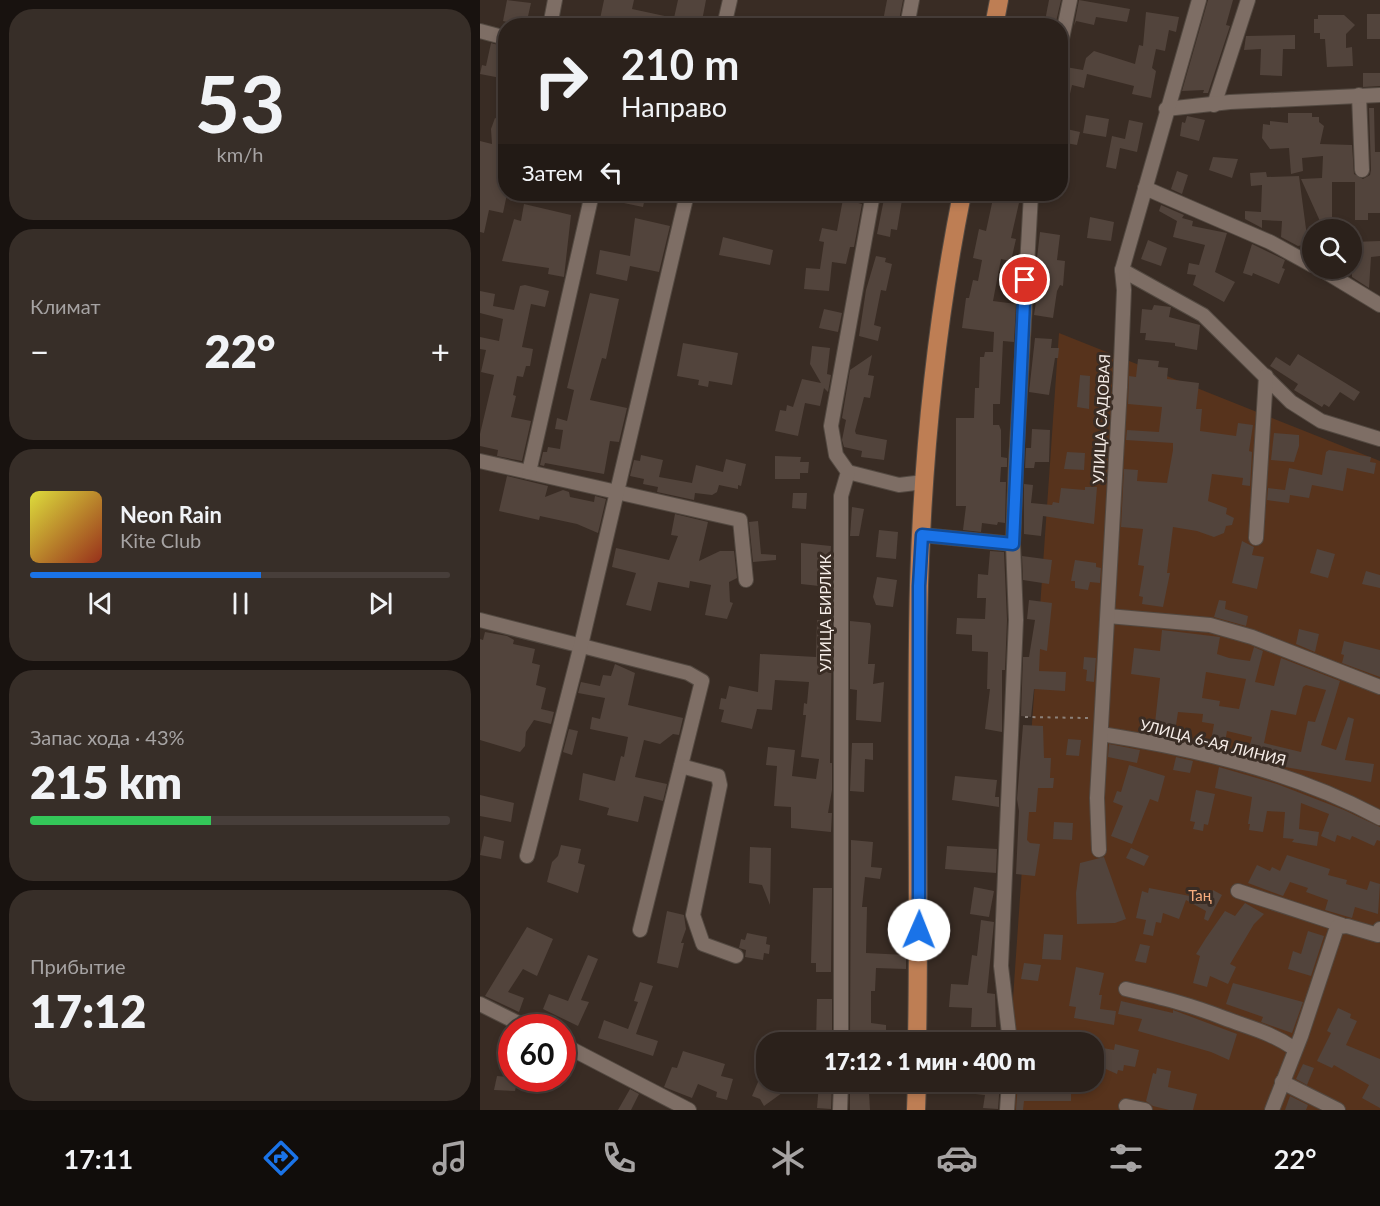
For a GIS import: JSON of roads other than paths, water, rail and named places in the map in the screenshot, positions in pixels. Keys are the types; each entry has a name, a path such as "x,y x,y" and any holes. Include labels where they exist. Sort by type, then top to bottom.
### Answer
{"main road":[{"path":"996,18 999,0"},
{"path":"917,1032 924,482 931,396 961,201"},
{"path":"916,1092 916,1110"}],"street":[{"path":"552,18 555,0"},
{"path":"726,18 730,0"},
{"path":"909,18 912,0"},
{"path":"1066,18 1070,0"},
{"name":"УЛИЦА САДОВАЯ","path":"1099,850 1097,798 1124,315 1122,270 1166,109 1199,0"},
{"path":"1214,105 1248,0"},
{"path":"480,31 498,36"},
{"path":"1359,95 1362,170"},
{"path":"1166,109 1380,95"},
{"path":"1145,188 1270,242 1302,260"},
{"path":"529,472 590,201"},
{"path":"527,856 581,645 685,201"},
{"path":"872,201 831,426 836,455 848,472 899,485 924,482"},
{"path":"1009,1032 1001,966 1016,620 1013,544 1031,201"},
{"path":"1122,270 1203,315 1291,402 1321,421 1380,439"},
{"path":"1336,279 1380,305"},
{"path":"1256,538 1266,376"},
{"path":"480,461 740,520 746,580"},
{"name":"УЛИЦА БИРЛИК","path":"841,1032 841,496 848,472"},
{"path":"922,535 1013,544"},
{"path":"1108,616 1210,625 1252,637 1380,687"},
{"path":"480,620 688,673 702,681 640,930"},
{"name":"УЛИЦА 6-АЯ ЛИНИЯ","path":"1101,734 1238,763 1329,792 1380,818"},
{"path":"681,765 718,776 720,785 693,915 703,944 736,956"},
{"path":"1238,891 1342,925 1379,933"},
{"path":"1272,1110 1337,927 1342,925"},
{"path":"1126,989 1200,1008 1252,1026 1274,1034 1295,1049"},
{"path":"480,1004 500,1014"},
{"path":"576,1051 689,1110"},
{"path":"1282,1082 1338,1110"},
{"path":"840,1110 841,1092"},
{"path":"1007,1110 1008,1092"},
{"path":"1126,1106 1145,1110"}],"park label":[{"name":"Таң","path":"1200,896"}]}
